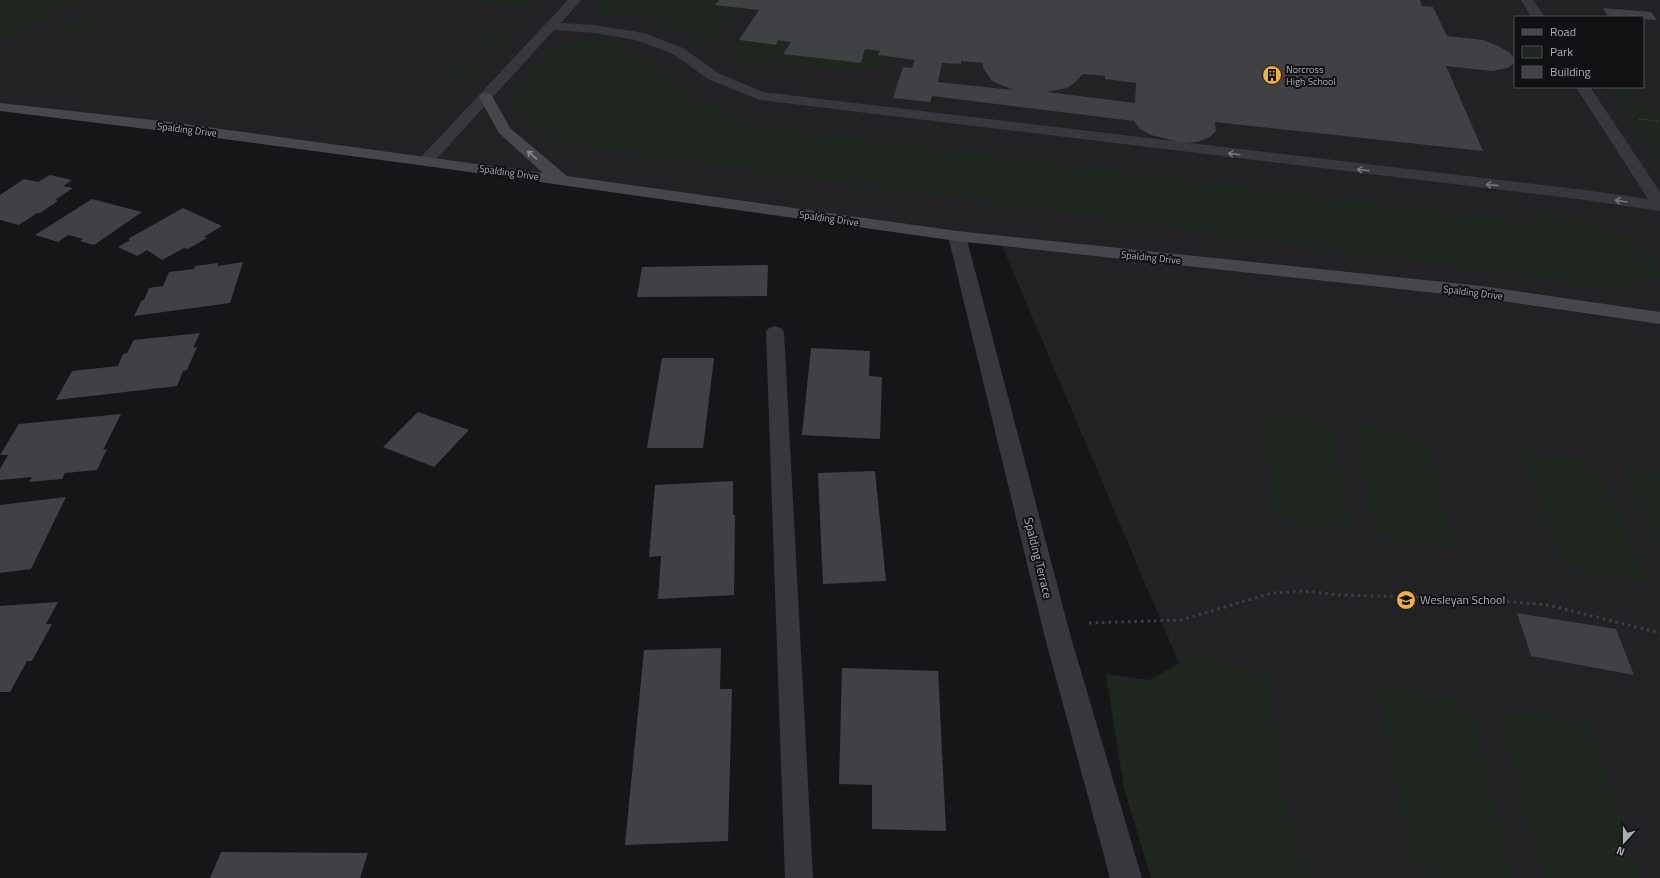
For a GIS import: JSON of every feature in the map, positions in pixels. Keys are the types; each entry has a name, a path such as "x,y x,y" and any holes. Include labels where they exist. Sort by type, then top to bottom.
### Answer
{"main road":[{"path":"486,97 504,130 562,180"},
{"name":"Spalding Drive","path":"0,107 171,127 426,161 957,236 1482,292 1660,318"}],"street":[{"path":"426,161 575,0"},
{"path":"1527,0 1537,16"},
{"path":"551,26 596,29 639,36 678,51 712,76 760,96 1584,195 1660,206"},
{"path":"1584,88 1660,206"},
{"name":"Spalding Terrace","path":"957,236 1057,634 1126,878"}],"lane":[{"path":"774,332 799,878"}],"path":[{"path":"1637,119 1660,121"},
{"path":"1088,623 1181,620 1272,592 1303,591 1338,595 1463,598 1548,605 1660,633"}],"shaded area":[{"path":"0,0 1660,0 1660,878 1270,878 1000,241 0,106"}],"green space":[{"path":"0,0 81,0 18,38 0,45"},
{"path":"446,0 547,0 527,9"},
{"path":"601,0 719,0 716,5 743,8 740,13 737,14 603,16 597,7"},
{"path":"93,17 106,18 106,20 81,35 64,35 63,32 69,26 76,22"},
{"path":"733,19 735,21 718,45 704,46 691,38 678,33 642,25 645,20"},
{"path":"502,29 514,31 517,35 510,43 501,48 481,48 481,45 497,30"},
{"path":"586,40 601,41 628,47 646,55 680,86 689,92 717,107 748,116 743,124 1536,223 1530,211 1572,216 1595,221 1626,235 1653,259 1659,278 1636,286 1586,286 579,148 556,142 540,133 533,128 512,103 515,90 530,71 551,49 568,42"},
{"path":"739,40 776,45 778,40 791,42 783,54 861,63 865,49 880,51 879,55 891,57 874,69 854,74 733,60 728,56"},
{"path":"468,62 481,65 483,69 476,78 467,83 461,84 445,83 445,80 463,64"},
{"path":"1611,88 1639,88 1660,118 1660,165"},
{"path":"1261,410 1331,421 1351,534 1277,522"},
{"path":"1352,423 1424,435 1455,552 1377,539"},
{"path":"1521,449 1597,461 1648,584 1567,570"},
{"path":"1620,464 1660,470 1660,549"},
{"path":"1203,649 1271,681 1280,791 1308,878 1151,878 1124,788 1106,674 1150,680"},
{"path":"1378,684 1469,702 1512,878 1449,878 1415,871"},
{"path":"1496,705 1589,723 1641,878 1545,878"}],"building":[{"name":"Norcross High School","path":"719,0 1420,0 1422,6 1433,7 1447,36 1483,40 1498,46 1509,52 1514,58 1514,64 1507,68 1492,71 1446,66 1483,151 1215,122 1216,131 1210,137 1197,142 1183,143 1151,135 1140,129 1134,121 932,96 930,102 893,98 903,67 912,68 915,60 878,55 880,51 865,49 861,63 783,54 791,42 778,40 776,45 739,40 759,10 715,5","holes":["961,61 983,63 983,68 992,81 1013,90 938,82 942,63 961,64","1083,74 1105,76 1105,79 1136,83 1135,103 1047,92 1067,88"]},
{"path":"1603,8 1651,12 1657,20 1644,19 1644,16 1608,16"},
{"path":"50,175 72,180 63,186 73,188 55,200 58,201 19,225 0,220 0,195 24,179 38,182"},
{"path":"92,199 142,212 94,245 80,241 83,239 68,235 58,242 35,235"},
{"path":"183,208 222,226 204,237 207,238 188,249 184,248 162,260 147,250 137,256 118,247 130,240 128,239"},
{"path":"243,262 230,303 134,316 142,300 144,300 149,288 163,286 169,272 194,269 195,266 218,263 218,266"},
{"path":"768,265 767,296 637,297 642,267"},
{"path":"200,333 193,348 197,347 187,370 183,371 177,386 56,400 72,371 118,366 123,354 127,353 134,340"},
{"path":"811,348 870,351 869,376 882,377 880,439 802,435"},
{"path":"662,358 714,358 703,448 647,448"},
{"path":"418,412 469,430 434,467 383,447"},
{"path":"121,414 103,450 107,449 97,470 65,473 62,479 29,482 32,477 0,480 0,469 8,455 0,455 19,424"},
{"path":"875,471 886,581 823,584 818,473"},
{"path":"733,481 733,515 735,515 734,595 658,599 661,556 649,557 655,485"},
{"path":"66,497 31,569 0,573 0,505"},
{"path":"58,602 46,624 52,624 32,661 27,661 10,692 0,692 0,606"},
{"path":"1517,613 1616,629 1634,675 1531,656"},
{"path":"721,648 720,689 732,689 728,841 625,845 644,650"},
{"path":"842,668 938,671 946,831 872,829 872,785 839,784"},
{"path":"221,852 368,853 360,878 210,878"}],"place":[{"name":"Norcross High School","path":"1272,75"},
{"name":"Wesleyan School","path":"1406,600"}]}
